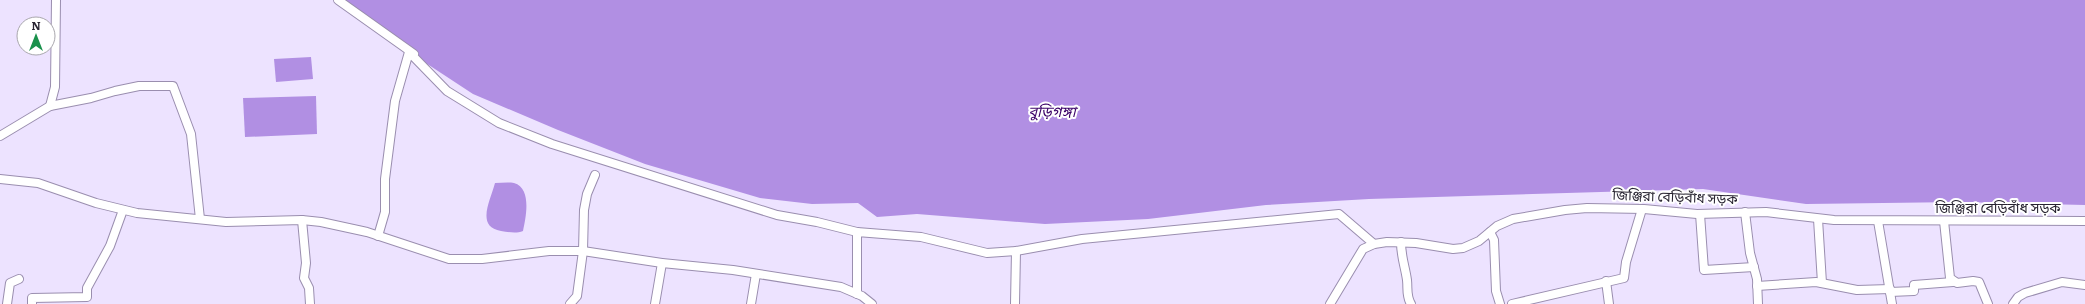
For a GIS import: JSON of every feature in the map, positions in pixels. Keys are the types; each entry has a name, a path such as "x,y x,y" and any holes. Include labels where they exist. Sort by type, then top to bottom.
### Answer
{"street":[{"path":"50,106 55,87 56,0"},
{"path":"338,0 423,61"},
{"path":"378,236 385,212 385,179 395,101 409,52 447,91 505,125 552,144 777,215 817,222 857,232 921,236 987,253 1016,251 1082,239 1339,214 1374,244 1363,249 1330,304"},
{"path":"0,136 50,106 91,98 120,89 139,86 173,86 191,134 200,219"},
{"path":"570,304 577,296 587,194 595,175"},
{"path":"0,179 38,183 123,210 226,222 302,220 321,222 378,236 448,259 482,259 548,251 582,251 841,287 857,294 872,304"},
{"name":"জিঞ্জিরা বেড়িবাঁধ সড়ক","path":"1374,244 1402,242 1463,248 1475,243 1497,226 1513,219 1565,210 1587,208 1642,209 1700,214 1766,212 1818,219 1878,221 2085,221"},
{"path":"1512,304 1625,276 1626,262 1642,209"},
{"path":"32,304 32,298 87,297 87,288 110,246 123,210"},
{"path":"1745,212 1747,237 1757,286 1758,304"},
{"path":"1700,214 1704,270 1754,267"},
{"path":"1818,219 1822,283"},
{"path":"302,220 306,263 304,278 309,288 310,304"},
{"path":"1878,221 1892,304"},
{"path":"1944,221 1949,274 1953,282"},
{"path":"857,232 857,294"},
{"path":"1490,232 1494,240 1496,285 1500,304"},
{"path":"1402,242 1402,262 1407,280 1407,298 1411,304"},
{"path":"1015,304 1016,251"},
{"path":"655,304 662,263"},
{"path":"751,304 756,274"},
{"path":"7,304 10,283 19,279"},
{"path":"1606,281 1609,304"},
{"path":"1757,286 1801,282 1822,283 1857,290 1914,291 1914,285 1979,282 1988,304"},
{"path":"2013,304 2018,297 2025,293 2062,282 2085,284"}],"water":[{"name":"বুড়িগঙ্গা","path":"339,0 2085,0 2085,205 1960,202 1806,204 1703,189 1369,199 1266,205 1148,219 1045,224 917,214 877,217 858,203 812,204 760,198 645,164 558,130 473,94 409,52"},
{"path":"311,57 313,79 276,82 274,59"},
{"path":"316,96 317,134 245,137 243,98"},
{"path":"495,183 514,183 520,186 523,191 526,197 526,211 523,231 515,233 501,231 493,228 489,224 487,218 488,204"}]}
